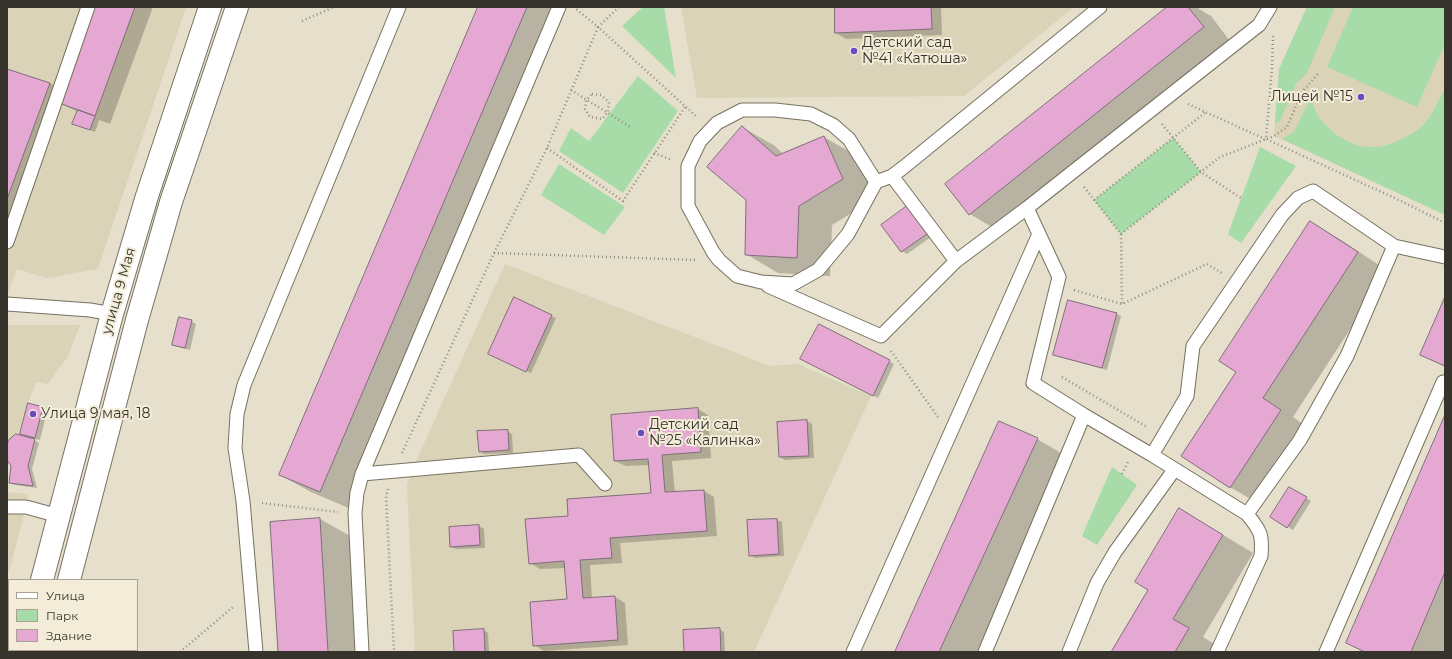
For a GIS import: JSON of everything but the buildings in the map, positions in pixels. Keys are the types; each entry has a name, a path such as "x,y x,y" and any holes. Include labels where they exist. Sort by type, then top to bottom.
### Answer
{"main road":[{"name":"улица 9 Мая","path":"42,579 112,314 147,196 210,7"},
{"name":"улица 9 Мая","path":"69,579 136,320 172,202 237,7"}],"lane":[{"path":"7,242 88,7"},
{"path":"256,652 243,501 236,448 238,414 244,385 399,7"},
{"path":"362,652 355,514 357,493 362,474 559,7"},
{"path":"761,282 793,284 818,270 848,234 876,182 892,176 1100,7"},
{"path":"876,182 849,140 833,125 811,114 775,110 742,110 717,123 700,141 688,166 688,206 712,252 737,276 761,282 881,336 956,261 1027,208 1259,25 1270,7"},
{"path":"892,176 956,261"},
{"path":"1152,455 1187,396 1193,346 1235,282 1282,215 1298,198 1313,191 1394,246 1445,257"},
{"path":"1027,208 1059,277 1033,383 1247,514 1258,528 1262,540 1261,556 1217,652"},
{"path":"853,652 1039,234"},
{"path":"1247,514 1300,440 1347,356 1394,246"},
{"path":"7,304 90,310 112,314"},
{"path":"1326,652 1443,382 1445,383"},
{"path":"986,652 1084,415"},
{"path":"362,474 579,455 605,484"},
{"path":"1069,652 1097,583 1115,552 1174,470"},
{"path":"7,507 26,507 59,516"}],"path":[{"path":"302,21 334,7"},
{"path":"574,7 598,27 710,130"},
{"path":"394,652 386,496 393,472 494,253 547,148 598,27 619,7"},
{"path":"1266,139 1272,68 1273,30"},
{"path":"1121,234 1220,157 1274,136 1287,127 1302,92 1318,74"},
{"path":"571,90 632,128"},
{"path":"592,94 601,95 609,102 608,112 602,119 590,117 584,109 586,100 592,94"},
{"path":"1169,95 1392,197 1445,224"},
{"path":"547,148 623,201 685,106"},
{"path":"1151,110 1201,172 1241,198"},
{"path":"1094,200 1206,112"},
{"path":"1072,172 1121,234 1122,304"},
{"path":"494,253 719,260"},
{"path":"1057,286 1122,304 1208,264 1235,282"},
{"path":"881,336 950,434"},
{"path":"1037,364 1163,437"},
{"path":"243,501 355,514"},
{"path":"180,652 251,592"},
{"path":"48,651 59,652"}],"shaded area":[{"path":"7,7 186,7 98,269 47,278 17,269 7,295"},
{"name":"Детский сад №41 «Катюша»","path":"681,7 1074,7 964,96 697,98"},
{"name":"Лицей №15","path":"1307,7 1445,7 1445,215 1274,136 1279,69"},
{"name":"Детский сад №25 «Калинка»","path":"505,264 770,366 798,364 871,396 754,652 415,652 407,485 412,470"},
{"path":"7,325 80,325 68,356 48,384 36,382 28,403 20,435 15,434 9,441 7,448"},
{"path":"7,492 28,494 7,579"}],"green space":[{"path":"643,7 664,7 676,78 622,26"},
{"path":"1307,7 1335,7 1307,73 1296,84 1280,121 1275,124 1279,69"},
{"path":"1353,7 1445,7 1445,44 1417,107 1327,67"},
{"path":"638,76 678,111 623,193 559,151 571,128 589,141"},
{"path":"1445,88 1445,215 1282,139 1294,132 1311,97 1316,112 1325,125 1347,141 1363,146 1374,147 1388,145 1417,130 1427,121"},
{"path":"1173,138 1201,172 1121,234 1094,200"},
{"path":"1260,147 1296,166 1241,243 1228,234"},
{"path":"559,164 625,207 604,235 541,195"},
{"path":"1112,467 1137,485 1097,545 1082,536"}],"place":[{"name":"Детский сад №41 «Катюша»","path":"854,51"},
{"name":"Лицей №15","path":"1361,97"},
{"name":"Улица 9 мая, 18","path":"33,414"},
{"name":"Детский сад №25 «Калинка»","path":"641,433"}]}
